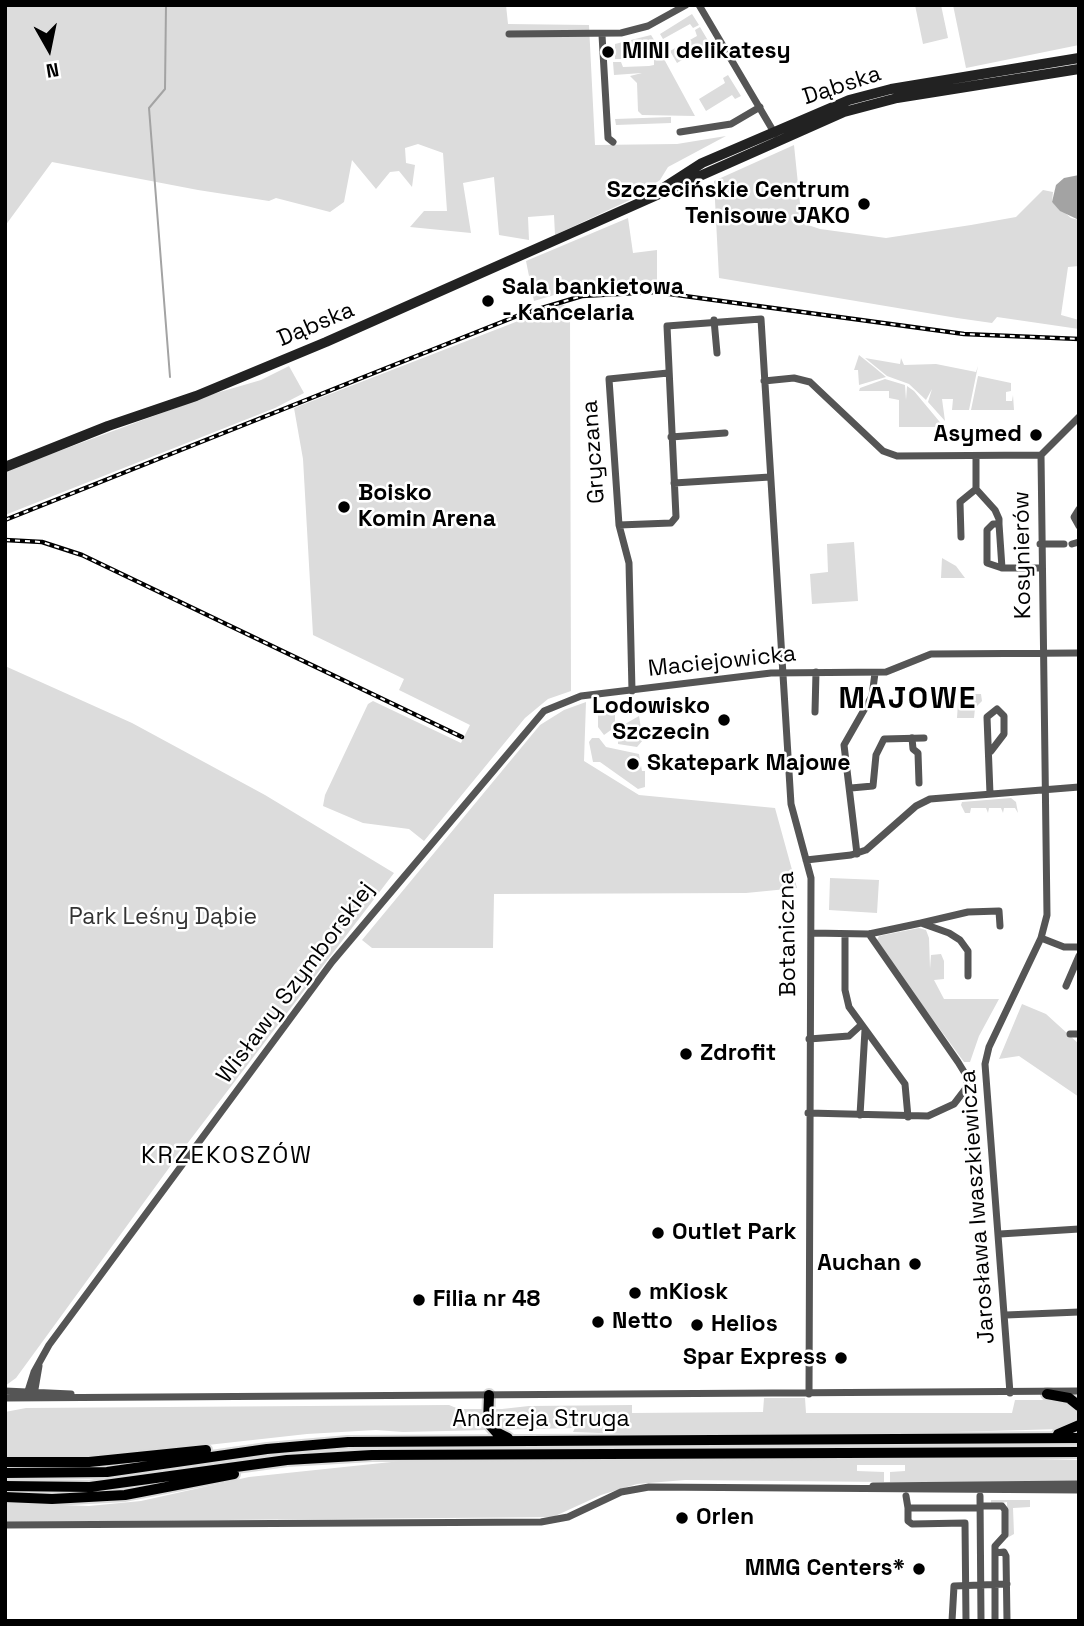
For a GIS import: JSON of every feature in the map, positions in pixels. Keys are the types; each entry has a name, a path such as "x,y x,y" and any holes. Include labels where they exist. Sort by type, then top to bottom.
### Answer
{"main road":[{"path":"1047,1394 1069,1398 1079,1406"},
{"path":"489,1395 487,1420 492,1430 506,1438 539,1441"},
{"path":"1003,1438 1055,1434 1079,1425"},
{"name":"Andrzeja Struga","path":"7,1473 107,1472 321,1444 1079,1438"},
{"path":"5,1461 89,1462 321,1444"},
{"name":"Andrzeja Struga","path":"6,1490 90,1487 330,1457 1015,1452 1079,1454"}],"street":[{"path":"509,34 602,35 648,26 686,5"},
{"path":"699,5 778,142"},
{"path":"602,35 608,138 613,142"},
{"name":"Dąbska","path":"637,205 697,165 841,103 877,92 1079,58"},
{"name":"Dąbska","path":"5,467 225,384 445,292 844,112 879,101 1079,69"},
{"path":"680,132 731,124 760,107"},
{"name":"Botaniczna","path":"714,320 761,319 792,813 811,878 809,1394"},
{"path":"717,353 714,320 667,326 674,483 770,477"},
{"name":"Gryczana","path":"667,373 609,379 619,525 674,521 674,483"},
{"path":"764,381 794,378 810,382 889,454 1041,455 1079,416"},
{"path":"671,437 725,433"},
{"name":"Kosynierów","path":"1041,455 1040,544 1045,653"},
{"path":"976,456 976,489 995,510 999,524 1002,568"},
{"path":"961,537 960,502 976,489"},
{"path":"1079,509 1074,517 1079,526"},
{"path":"999,524 993,524 987,530 989,564 1002,568 1041,568"},
{"name":"Maciejowicka","path":"619,525 629,563 632,691 783,673 875,673 891,670 931,654 1079,653"},
{"path":"1040,544 1072,543"},
{"name":"Jarosława Iwaszkiewicza","path":"1010,1393 986,1057 1041,938 1047,915 1045,653"},
{"name":"Maciejowicka","path":"816,672 816,712"},
{"path":"858,854 844,751 846,738 872,696 875,673"},
{"name":"Wisławy Szymborskiej","path":"32,1394 39,1364 52,1341 332,962 530,724 549,708 569,699 632,691"},
{"path":"990,794 991,751 987,744 987,716 997,709 1004,716 1004,734 991,751"},
{"path":"912,738 914,749 918,753 919,783"},
{"path":"851,788 873,786 876,755 884,739 924,738"},
{"path":"806,860 858,854 872,846 923,802 1079,787"},
{"path":"811,933 869,934 968,912 999,911 1000,926"},
{"path":"921,923 960,940 968,951 968,976"},
{"path":"845,934 846,996 863,1028 905,1084 908,1117"},
{"path":"808,1113 928,1116 954,1104 965,1093 967,1081 949,1049 869,934"},
{"path":"1041,938 1064,947 1079,947"},
{"path":"1066,986 1079,956"},
{"path":"809,1039 849,1036 863,1028"},
{"path":"860,1115 863,1028"},
{"path":"1000,1234 1079,1229"},
{"path":"1006,1315 1079,1312"},
{"name":"Andrzeja Struga","path":"5,1391 78,1396 1079,1394"},
{"name":"Andrzeja Struga","path":"1033,1393 1079,1394"},
{"name":"Andrzeja Struga","path":"5,1398 32,1394"},
{"path":"858,1488 887,1484 1079,1483"},
{"path":"5,1525 536,1523 568,1517 621,1492 645,1488 1079,1490"},
{"path":"906,1496 908,1521 912,1524 965,1523"},
{"path":"980,1496 981,1621"},
{"path":"908,1508 1004,1508 1004,1535 995,1546 996,1621"},
{"path":"965,1508 966,1621"},
{"path":"995,1553 1006,1554 1007,1621"},
{"path":"952,1621 952,1588 1007,1584"}],"green space":[{"path":"5,5 506,5 508,24 589,25 595,145 677,144 726,136 668,167 660,180 630,200 555,235 554,215 528,217 529,240 499,235 494,177 463,183 471,233 410,227 424,211 447,211 443,153 418,144 405,148 406,163 415,165 412,187 399,171 390,172 376,189 352,160 344,202 330,212 276,198 269,201 198,190 52,162 5,226"},
{"path":"915,5 941,5 948,38 923,44"},
{"path":"953,5 1079,5 1079,45 966,68"},
{"path":"692,14 699,25 693,28 690,24 663,39 660,34"},
{"path":"700,27 713,49 707,52 704,48 701,49 677,63 670,51 697,36 695,30"},
{"path":"651,35 656,43 657,57 653,57 652,52 626,52 622,53 622,59 615,59 615,44"},
{"path":"654,59 664,59 695,116 642,115 638,111 637,83 630,76 642,73 614,75 613,62 621,62 623,67 649,66 654,65"},
{"path":"728,75 741,96 735,99 732,95 706,111 699,99 725,83 723,78"},
{"path":"671,117 671,123 616,125 615,119"},
{"path":"794,145 802,223 820,229 886,238 971,225 1016,217 1043,190 1053,192 1052,202 1071,218 1079,220 1079,266 1068,267 1061,315 1079,320 1079,329 997,317 992,323 719,278 714,181"},
{"path":"628,218 633,253 657,250 657,283 621,282 581,287 534,301 526,261"},
{"path":"562,304 570,309 571,691 548,699 525,718 424,841 409,829 363,823 323,806 325,795 368,704 373,701 461,743 470,725 399,690 404,679 313,635 303,459 294,408"},
{"path":"859,355 886,377 859,385 858,370 854,370"},
{"path":"865,358 900,364 901,358 904,365 936,364 976,372 978,366 969,410 952,410 953,399 942,399 945,421 928,402 932,389 926,400 909,384 887,376"},
{"path":"289,366 304,393 275,408 5,515 5,471 213,394 261,380"},
{"path":"978,376 1011,383 1011,391 1006,392 1006,401 1012,401 1013,395 1014,410 971,410"},
{"path":"885,379 905,385 906,400 907,386 914,391 944,427 899,427 899,400 889,398 889,391 859,391 860,388"},
{"path":"854,542 858,601 812,604 810,574 828,572 827,544"},
{"path":"942,558 956,566 965,578 941,578"},
{"name":"Park Leśny Dąbie","path":"5,666 132,723 265,795 394,873 177,1157 16,1378 5,1386"},
{"path":"969,694 981,694 982,701 975,708 974,718 957,718 958,703"},
{"path":"586,702 584,761 639,795 775,808 797,888 746,893 494,894 493,948 372,948 362,940 540,725 564,710"},
{"path":"615,708 615,727 604,735 598,727 598,711"},
{"path":"639,716 643,740 637,747 618,744 618,728"},
{"name":"Skatepark Majowe","path":"592,738 599,738 606,747 639,754 642,771 645,771 645,787 638,789 600,762 593,762 589,742"},
{"path":"1011,798 1016,802 1018,813 1015,808 1004,808 1003,813 1001,808 989,808 988,813 986,808 971,808 970,813 965,813 961,805 962,802"},
{"path":"830,878 879,880 877,913 829,910"},
{"path":"919,928 926,930 929,938 930,969 931,955 941,954 944,961 944,979 934,980 944,999 999,999 979,1036 970,1062 964,1062 876,942 879,936"},
{"path":"1022,1004 1046,1014 1079,1044 1079,1097 1019,1056 999,1059"},
{"path":"764,1398 805,1398 806,1413 1012,1413 1015,1400 1063,1400 1074,1405 1079,1420 1062,1429 881,1434 650,1435 573,1432 575,1428 403,1432 376,1430 307,1434 90,1458 5,1458 5,1412 26,1408 449,1405 459,1409 502,1409 529,1406 632,1405 632,1413 763,1412"},
{"path":"944,1457 1079,1460 1079,1482 890,1482 890,1472 905,1471 905,1465 857,1465 857,1471 884,1472 884,1482 685,1480 637,1484 601,1495 553,1517 5,1522 5,1503 89,1506 141,1501 249,1477 401,1461"},
{"path":"991,1500 1030,1500 1030,1507 1013,1508 1014,1534 1007,1538 1007,1502 991,1505"}],"shaded area":[{"path":"1079,175 1079,220 1060,211 1052,202 1056,185 1064,178"}],"waterway":[{"path":"166,5 165,89 149,108 170,377"}],"railway":[{"path":"5,520 522,314 582,296 655,292 964,334 1079,339"},
{"path":"5,540 42,542 82,555 462,737"}],"place":[{"name":"MINI delikatesy","path":"608,52"},
{"name":"Szczecińskie Centrum Tenisowe JAKO","path":"864,204"},
{"name":"Sala bankietowa - Kancelaria","path":"488,301"},
{"name":"Asymed","path":"1036,435"},
{"name":"Boisko Komin Arena","path":"344,507"},
{"name":"Lodowisko Szczecin","path":"724,720"},
{"name":"Skatepark Majowe","path":"633,764"},
{"name":"Zdrofit","path":"686,1054"},
{"name":"Outlet Park","path":"658,1233"},
{"name":"Auchan","path":"915,1264"},
{"name":"mKiosk","path":"635,1293"},
{"name":"Filia nr 48","path":"419,1300"},
{"name":"Netto","path":"598,1322"},
{"name":"Helios","path":"697,1325"},
{"name":"Spar Express","path":"841,1358"},
{"name":"Orlen","path":"682,1518"},
{"name":"MMG Centers*","path":"919,1569"}],"district":[{"name":"MAJOWE","path":"908,700"},
{"name":"KRZEKOSZÓW","path":"227,1156"}]}
